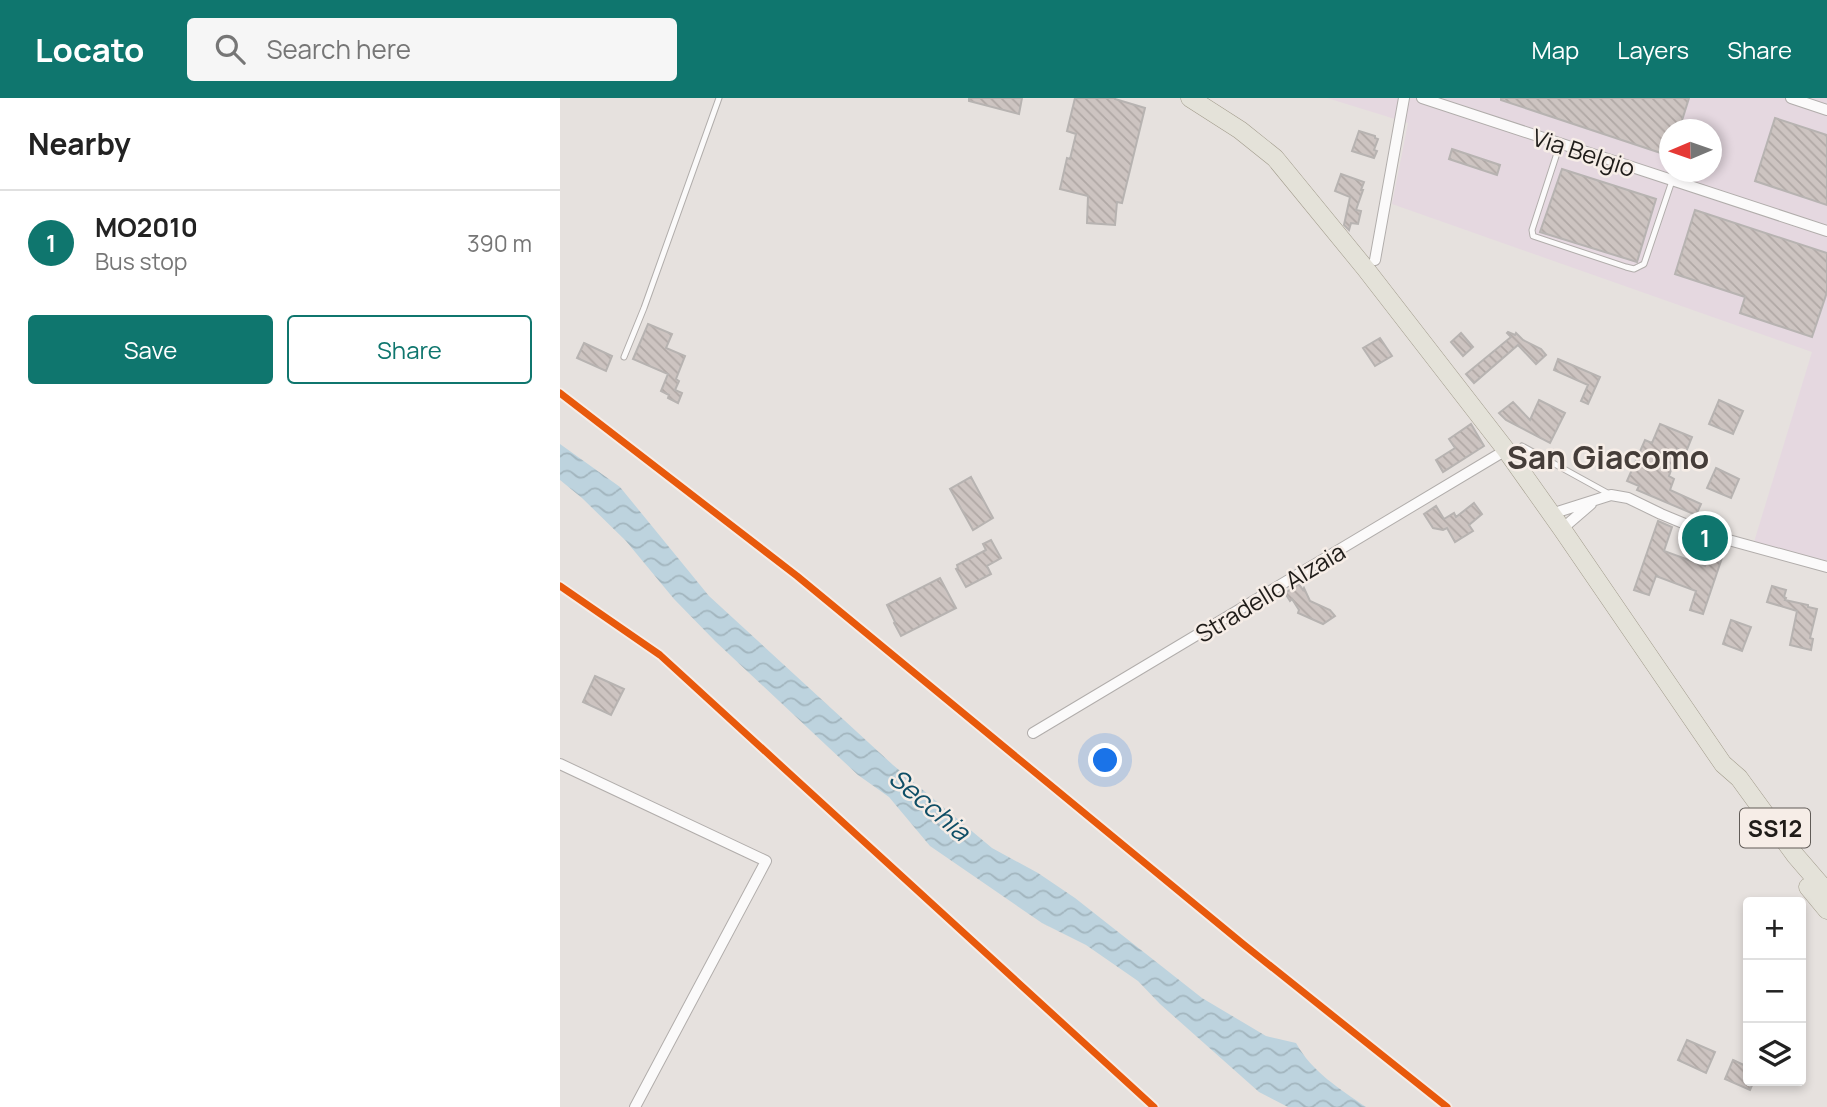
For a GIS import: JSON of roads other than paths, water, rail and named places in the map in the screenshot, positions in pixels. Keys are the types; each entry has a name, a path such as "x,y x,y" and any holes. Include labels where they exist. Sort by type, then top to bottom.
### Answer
{"main road":[{"path":"1189,98 1240,130 1275,158 1514,448 1562,529"},
{"name":"SS12","path":"1562,529 1723,764 1739,778 1795,855 1827,892"},
{"path":"1723,764 1730,784 1827,910"}],"street":[{"path":"1375,260 1404,98"},
{"name":"Via Belgio","path":"1422,98 1659,177"},
{"path":"1791,98 1808,101 1827,110"},
{"name":"Via Belgio","path":"1675,182 1827,231"},
{"name":"Stradello Alzaia","path":"1033,733 1514,448"},
{"path":"1551,514 1611,495 1628,498 1714,536 1827,567"},
{"path":"1562,529 1596,500"},
{"path":"560,764 766,861 635,1107"}],"lane":[{"path":"624,356 644,308 719,98"},
{"path":"1560,144 1532,230 1533,236 1626,268 1634,269 1644,264 1672,182"},
{"path":"1514,448 1611,495"}],"water":[{"name":"Secchia","path":"560,444 620,487 709,596 893,765 992,848 1038,873 1075,898 1202,998 1266,1036 1296,1043 1318,1071 1366,1107 1288,1107 1259,1092 1138,981 1086,945 1042,923 930,846 889,797 858,775 715,641 674,599 626,541 560,480"}],"place":[{"name":"MO2010","path":"1705,538"}],"district":[{"name":"San Giacomo","path":"1608,457"}]}
